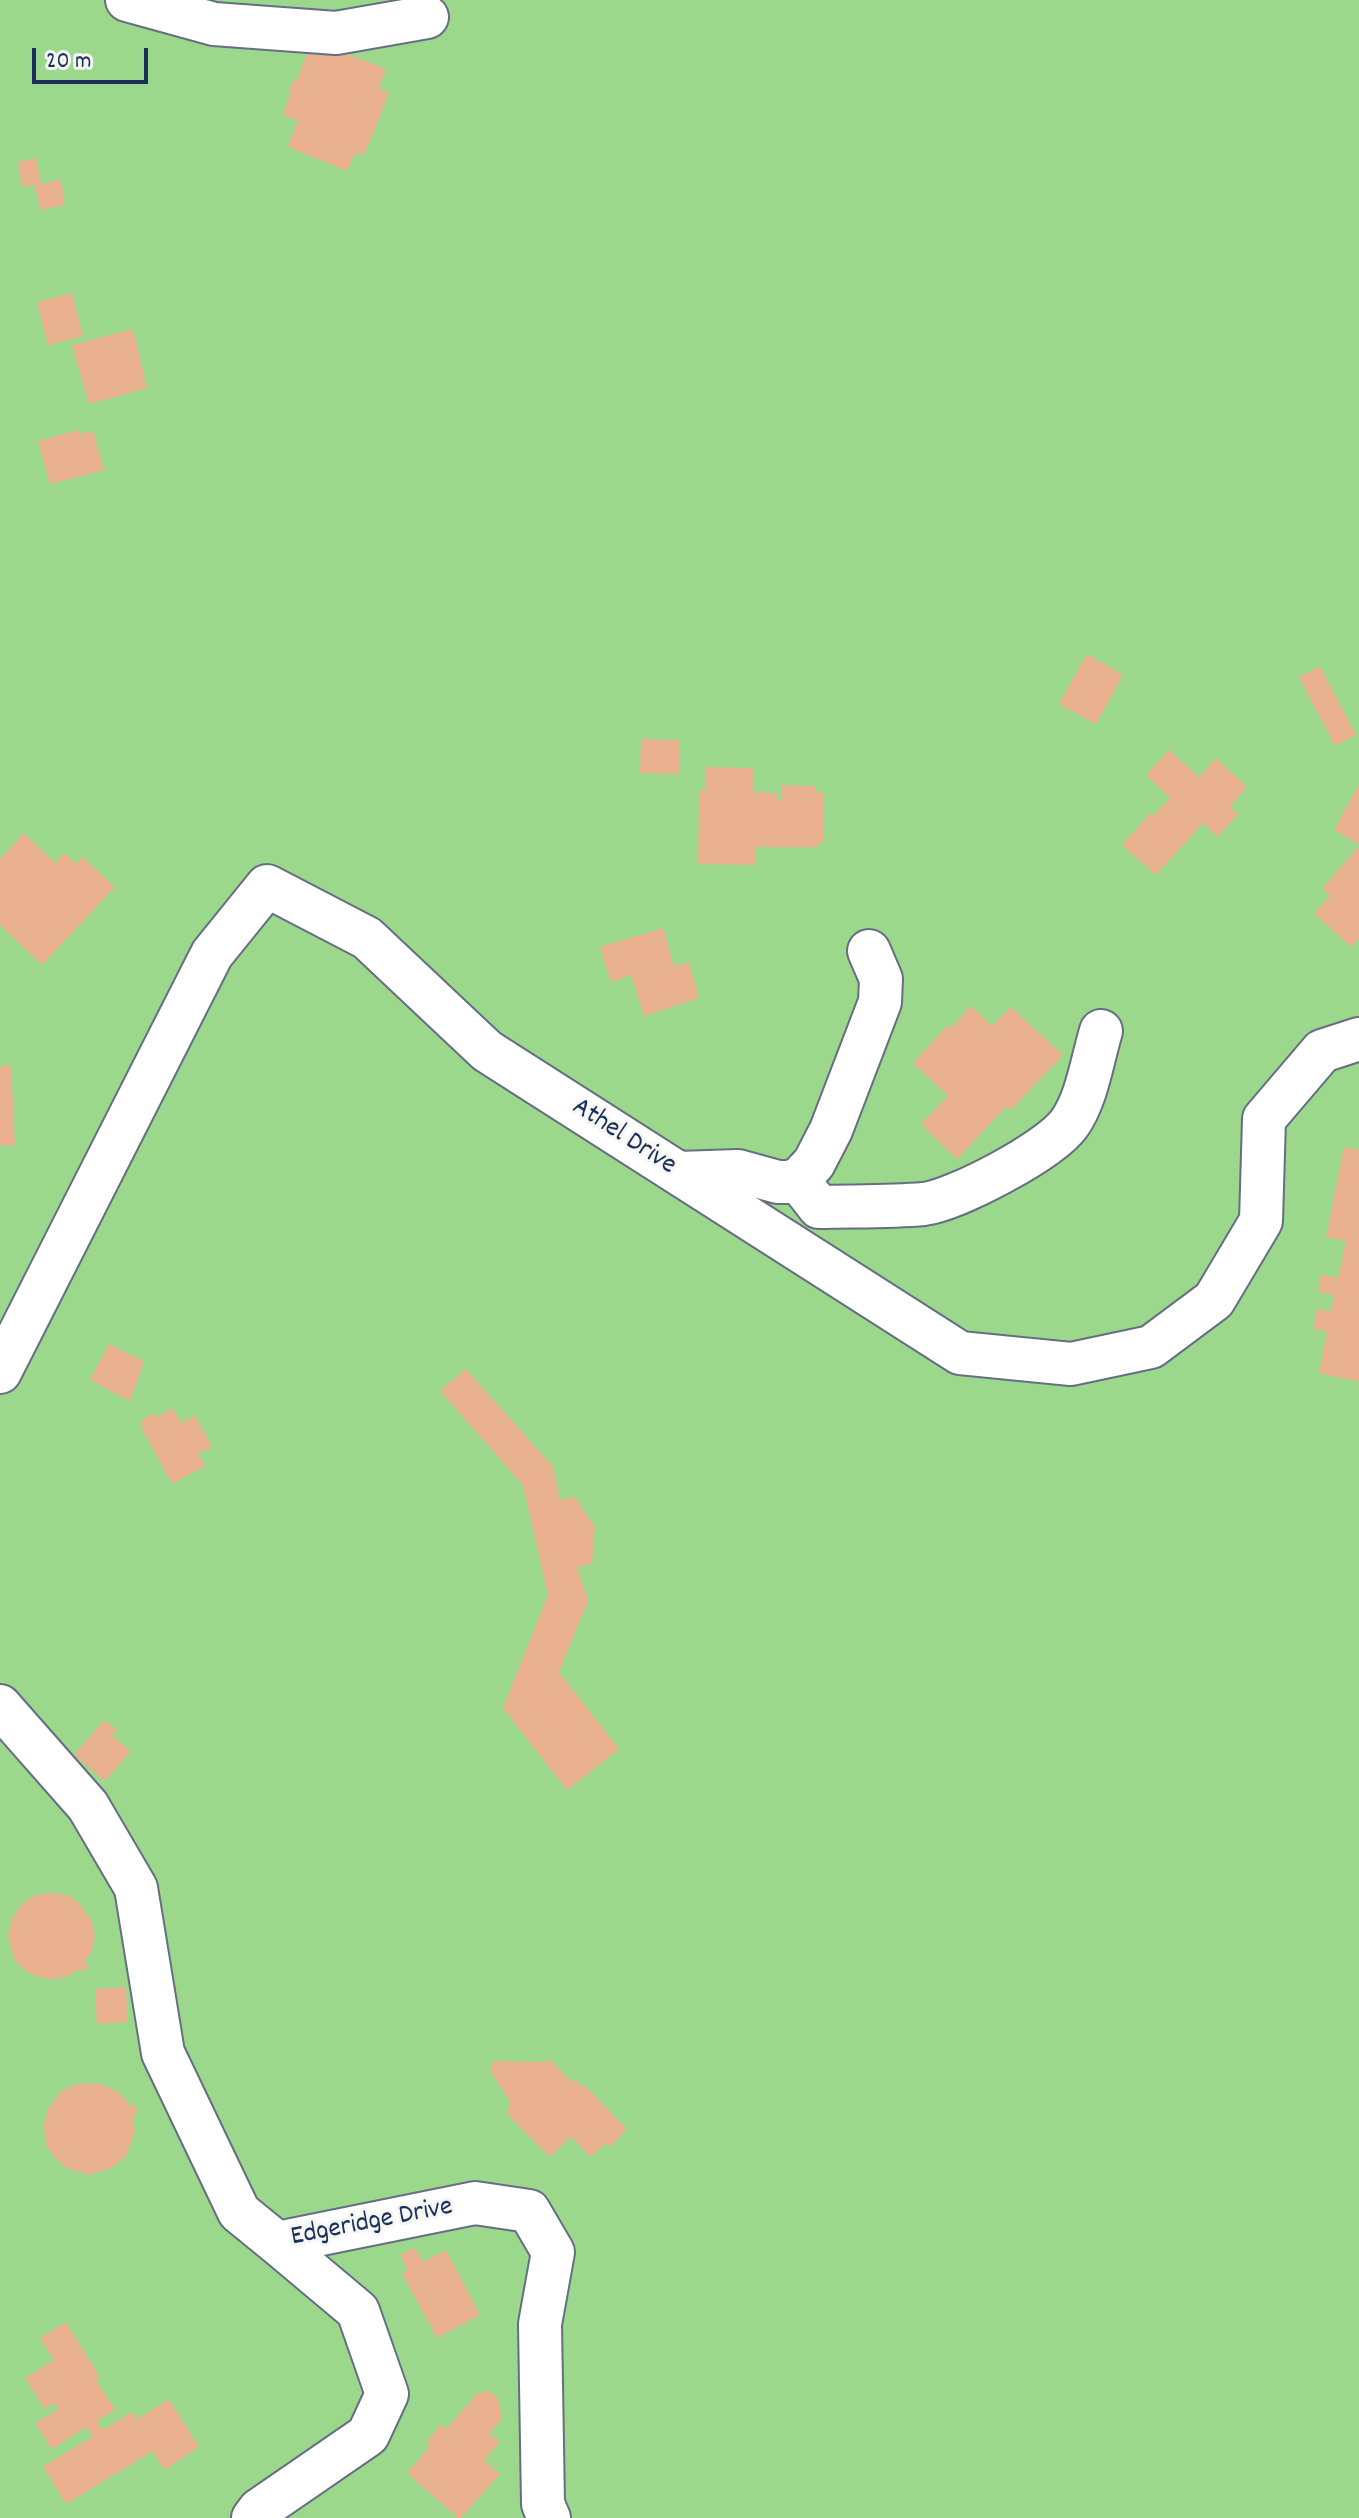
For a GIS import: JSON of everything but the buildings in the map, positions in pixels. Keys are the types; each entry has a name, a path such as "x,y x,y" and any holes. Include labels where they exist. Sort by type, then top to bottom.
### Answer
{"street":[{"path":"127,0 214,24 336,33 427,17"},
{"name":"Athel Drive","path":"0,1372 212,954 267,886 367,938 487,1051 960,1353 1071,1364 1151,1347 1214,1300 1261,1221 1264,1119 1322,1051 1359,1039"},
{"path":"678,1173 738,1171 778,1182 797,1179 814,1163 831,1130 880,1002 881,979 869,951"},
{"path":"797,1179 819,1207 927,1204 1008,1168 1051,1143 1068,1125 1080,1103 1101,1031"},
{"name":"Edgeridge Drive","path":"0,1706 88,1806 136,1888 163,2053 239,2212 277,2243 475,2203 529,2211 553,2252 540,2324 543,2504 549,2518"},
{"path":"253,2518 259,2510 368,2435 387,2394 358,2311 277,2243"}],"green space":[{"path":"0,0 1359,0 1359,2518 0,2518"}]}
